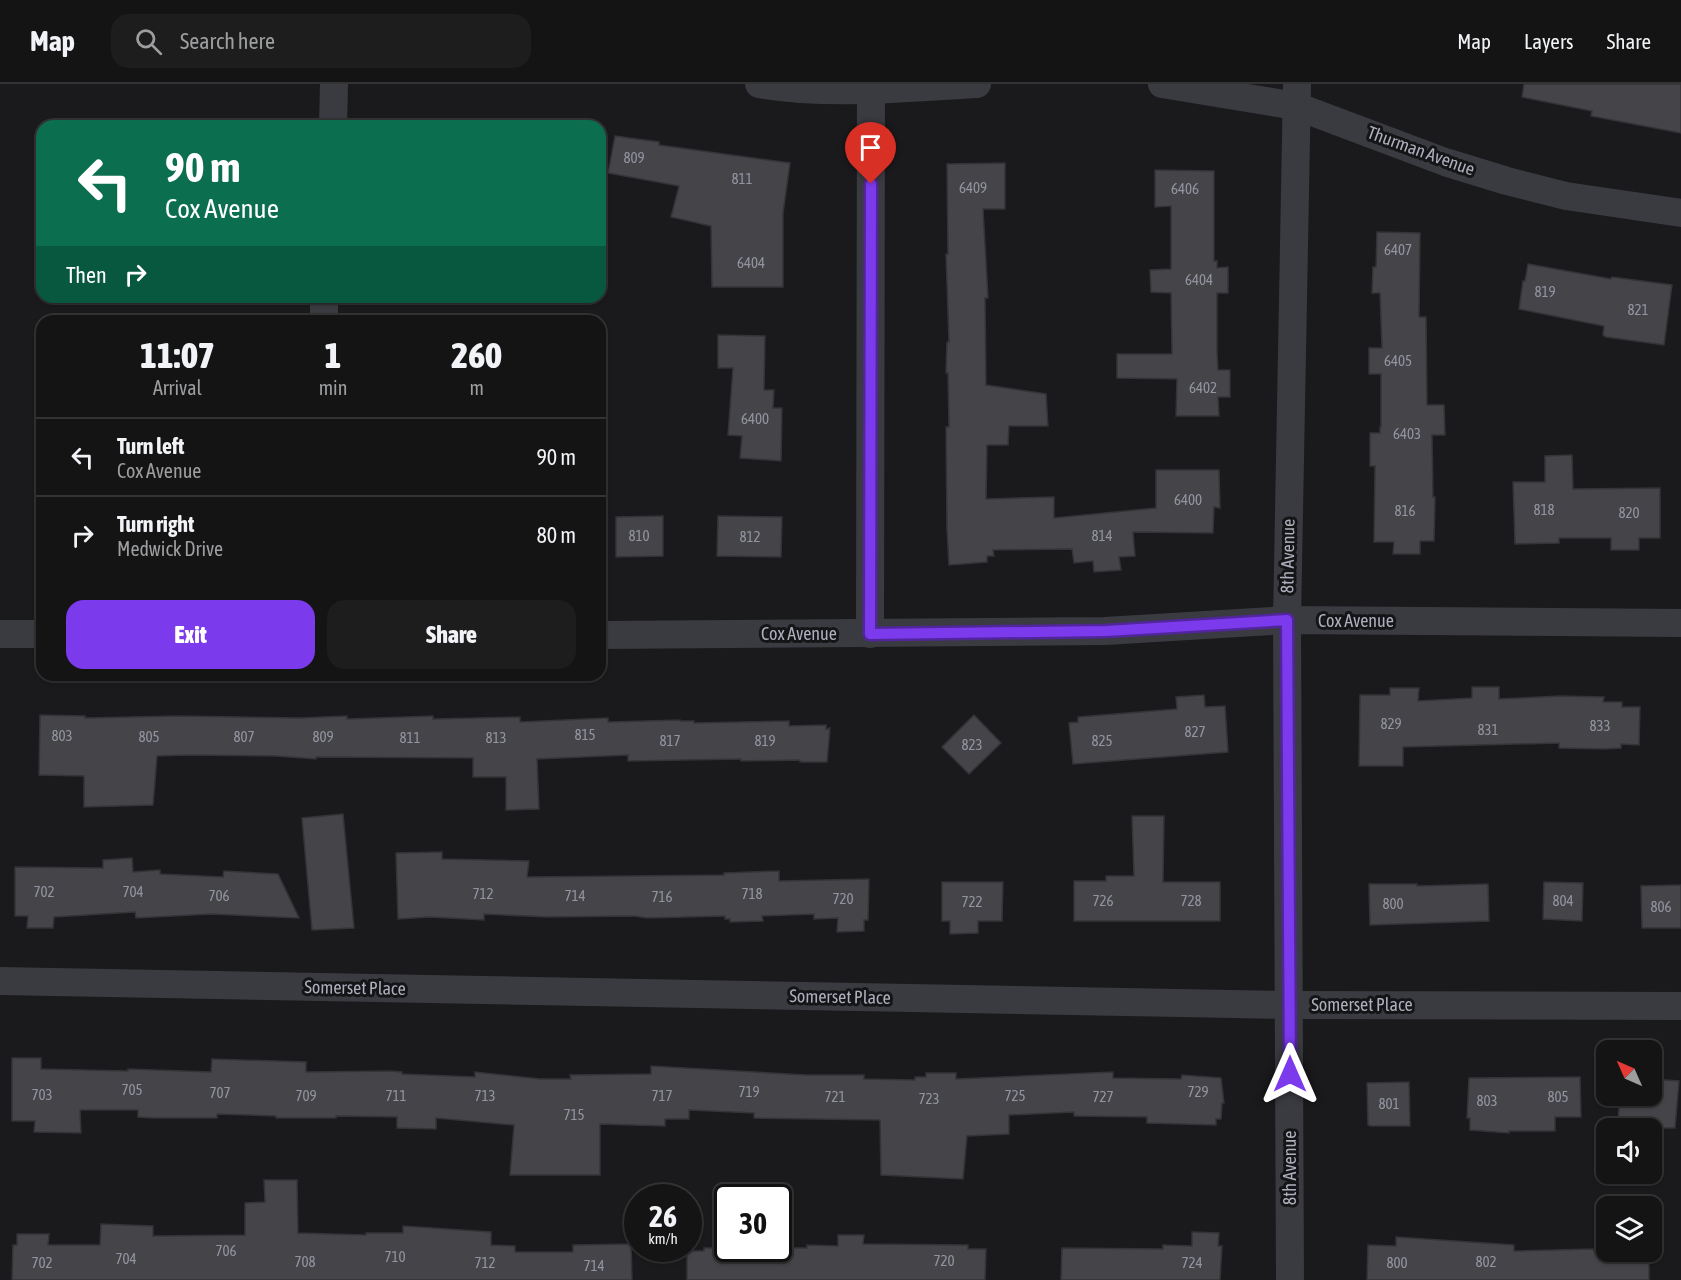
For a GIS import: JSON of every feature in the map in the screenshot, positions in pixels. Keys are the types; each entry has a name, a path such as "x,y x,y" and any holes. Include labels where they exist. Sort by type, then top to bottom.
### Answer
{"street":[{"path":"333,120 334,84"},
{"path":"759,84 781,88 977,84"},
{"name":"Thurman Avenue","path":"1162,84 1296,95 1445,162 1566,196 1681,213"},
{"path":"870,634 871,87"},
{"name":"8th Avenue","path":"1290,1280 1287,620 1296,95"},
{"name":"Cox Avenue","path":"606,635 1106,631 1287,620 1681,623"},
{"path":"0,634 36,634"},
{"name":"Somerset Place","path":"0,981 1290,1005 1681,1006"}],"building":[{"path":"1524,84 1681,84 1681,133 1591,116 1592,111 1522,97"},
{"path":"615,136 659,142 659,145 790,163 783,213 783,287 712,287 711,226 671,217 679,186 608,173"},
{"path":"1005,163 1005,209 983,209 988,298 985,298 986,385 1046,394 1048,426 1009,426 1008,445 987,445 986,499 1054,497 1054,518 1156,508 1156,470 1219,470 1220,508 1214,507 1213,533 1133,532 1135,556 1119,557 1121,570 1094,572 1093,561 1074,563 1072,549 993,550 994,556 987,556 987,562 949,565 946,427 949,427 948,373 946,373 947,342 949,342 946,254 948,254 947,164"},
{"path":"1155,170 1214,171 1214,261 1217,261 1217,268 1228,267 1228,293 1217,293 1217,353 1218,370 1230,370 1230,397 1218,397 1219,416 1176,416 1177,379 1117,378 1117,354 1172,354 1171,293 1151,292 1150,270 1171,269 1171,206 1155,207"},
{"path":"1377,232 1420,233 1419,317 1426,317 1427,405 1444,405 1445,435 1432,435 1433,497 1435,497 1434,541 1420,541 1420,554 1393,554 1394,542 1374,542 1375,466 1370,466 1370,433 1380,433 1381,374 1369,374 1369,348 1382,348 1380,293 1372,293 1373,267 1376,267"},
{"path":"1528,264 1611,279 1612,277 1672,285 1664,345 1606,337 1603,335 1604,326 1519,309"},
{"path":"718,335 765,336 764,390 774,390 773,408 782,408 781,461 740,458 742,436 728,435 733,368 718,368"},
{"path":"1572,455 1573,489 1660,488 1660,538 1639,538 1639,550 1611,550 1611,538 1559,538 1559,543 1515,544 1513,482 1545,482 1545,456"},
{"path":"663,516 663,556 616,557 616,517"},
{"path":"718,516 782,517 781,557 717,556"},
{"path":"1472,687 1499,687 1499,699 1560,696 1604,697 1603,702 1622,702 1622,707 1640,707 1639,745 1621,744 1621,748 1605,749 1559,748 1559,743 1403,747 1403,766 1359,766 1360,695 1390,695 1390,688 1419,688 1418,701 1472,698"},
{"path":"1204,695 1205,707 1225,706 1228,752 1073,764 1069,723 1078,722 1078,717 1177,709 1176,697"},
{"path":"40,715 85,716 85,718 520,717 520,722 608,718 608,722 789,721 789,726 826,725 826,729 830,728 827,762 741,761 741,759 628,761 628,755 537,759 539,809 506,810 506,777 473,777 473,758 316,757 316,759 187,755 157,756 153,805 84,807 84,776 39,775"},
{"path":"974,715 1001,743 969,774 942,747"},
{"path":"343,814 354,928 312,930 302,818"},
{"path":"1132,816 1164,816 1163,882 1220,882 1220,921 1074,921 1074,881 1106,881 1106,876 1134,876"},
{"path":"442,852 442,859 529,861 527,877 724,875 724,873 779,871 779,881 869,879 868,920 864,920 864,931 837,932 838,918 814,919 814,914 762,916 763,921 730,922 730,919 725,919 725,916 647,918 484,914 484,920 430,917 398,919 396,853"},
{"path":"132,858 133,872 160,870 160,874 223,877 224,871 278,874 299,918 211,914 136,918 135,912 54,917 53,928 27,928 28,916 15,916 15,867 103,868 103,860"},
{"path":"942,882 1003,882 1002,921 978,921 978,933 950,934 950,921 942,921"},
{"path":"1544,882 1583,883 1582,921 1543,919"},
{"path":"1369,884 1417,884 1417,886 1488,884 1489,921 1370,925"},
{"path":"1681,885 1681,928 1642,928 1641,886"},
{"path":"12,1058 41,1058 41,1069 211,1072 212,1059 306,1062 306,1072 390,1071 402,1072 402,1074 475,1077 475,1072 540,1079 571,1079 570,1075 651,1074 651,1066 806,1075 864,1075 864,1079 915,1080 915,1077 926,1077 926,1073 956,1073 956,1079 1113,1072 1113,1078 1181,1079 1182,1075 1221,1078 1224,1103 1222,1103 1221,1119 1216,1119 1216,1125 1147,1123 1147,1117 1074,1116 1074,1112 1009,1115 1009,1134 967,1136 963,1179 881,1175 880,1120 754,1118 754,1113 689,1110 689,1119 665,1119 665,1126 600,1124 600,1175 510,1175 514,1125 436,1118 436,1129 397,1128 397,1117 276,1118 276,1116 217,1114 217,1118 153,1118 138,1117 138,1110 80,1110 81,1133 34,1132 35,1121 12,1121"},
{"path":"1580,1077 1581,1117 1555,1117 1555,1131 1509,1131 1509,1133 1470,1130 1470,1118 1467,1118 1469,1078"},
{"path":"1662,1080 1679,1081 1675,1128 1662,1128 1662,1118 1618,1118 1619,1106 1662,1106"},
{"path":"1409,1082 1410,1126 1368,1125 1367,1083"},
{"path":"264,1180 297,1180 298,1233 366,1235 366,1233 403,1233 403,1226 491,1232 491,1245 515,1246 515,1252 573,1252 573,1245 624,1244 624,1262 632,1262 632,1280 12,1280 13,1245 17,1245 17,1234 49,1234 48,1245 100,1245 101,1224 153,1226 153,1236 245,1235 245,1203 265,1202"},
{"path":"1192,1232 1219,1233 1218,1246 1222,1246 1220,1280 1061,1280 1062,1248 1163,1249 1163,1245 1192,1246"},
{"path":"838,1235 864,1235 863,1244 968,1245 968,1249 986,1249 985,1280 687,1280 687,1262 702,1262 704,1248 714,1248 714,1262 792,1262 792,1248 807,1248 807,1245 838,1246"},
{"path":"1396,1237 1514,1245 1514,1251 1593,1249 1596,1251 1596,1262 1649,1262 1649,1280 1367,1280 1368,1245 1396,1246"}],"route":[{"path":"871,184 870,634 1106,631 1287,620 1290,1074"}]}
